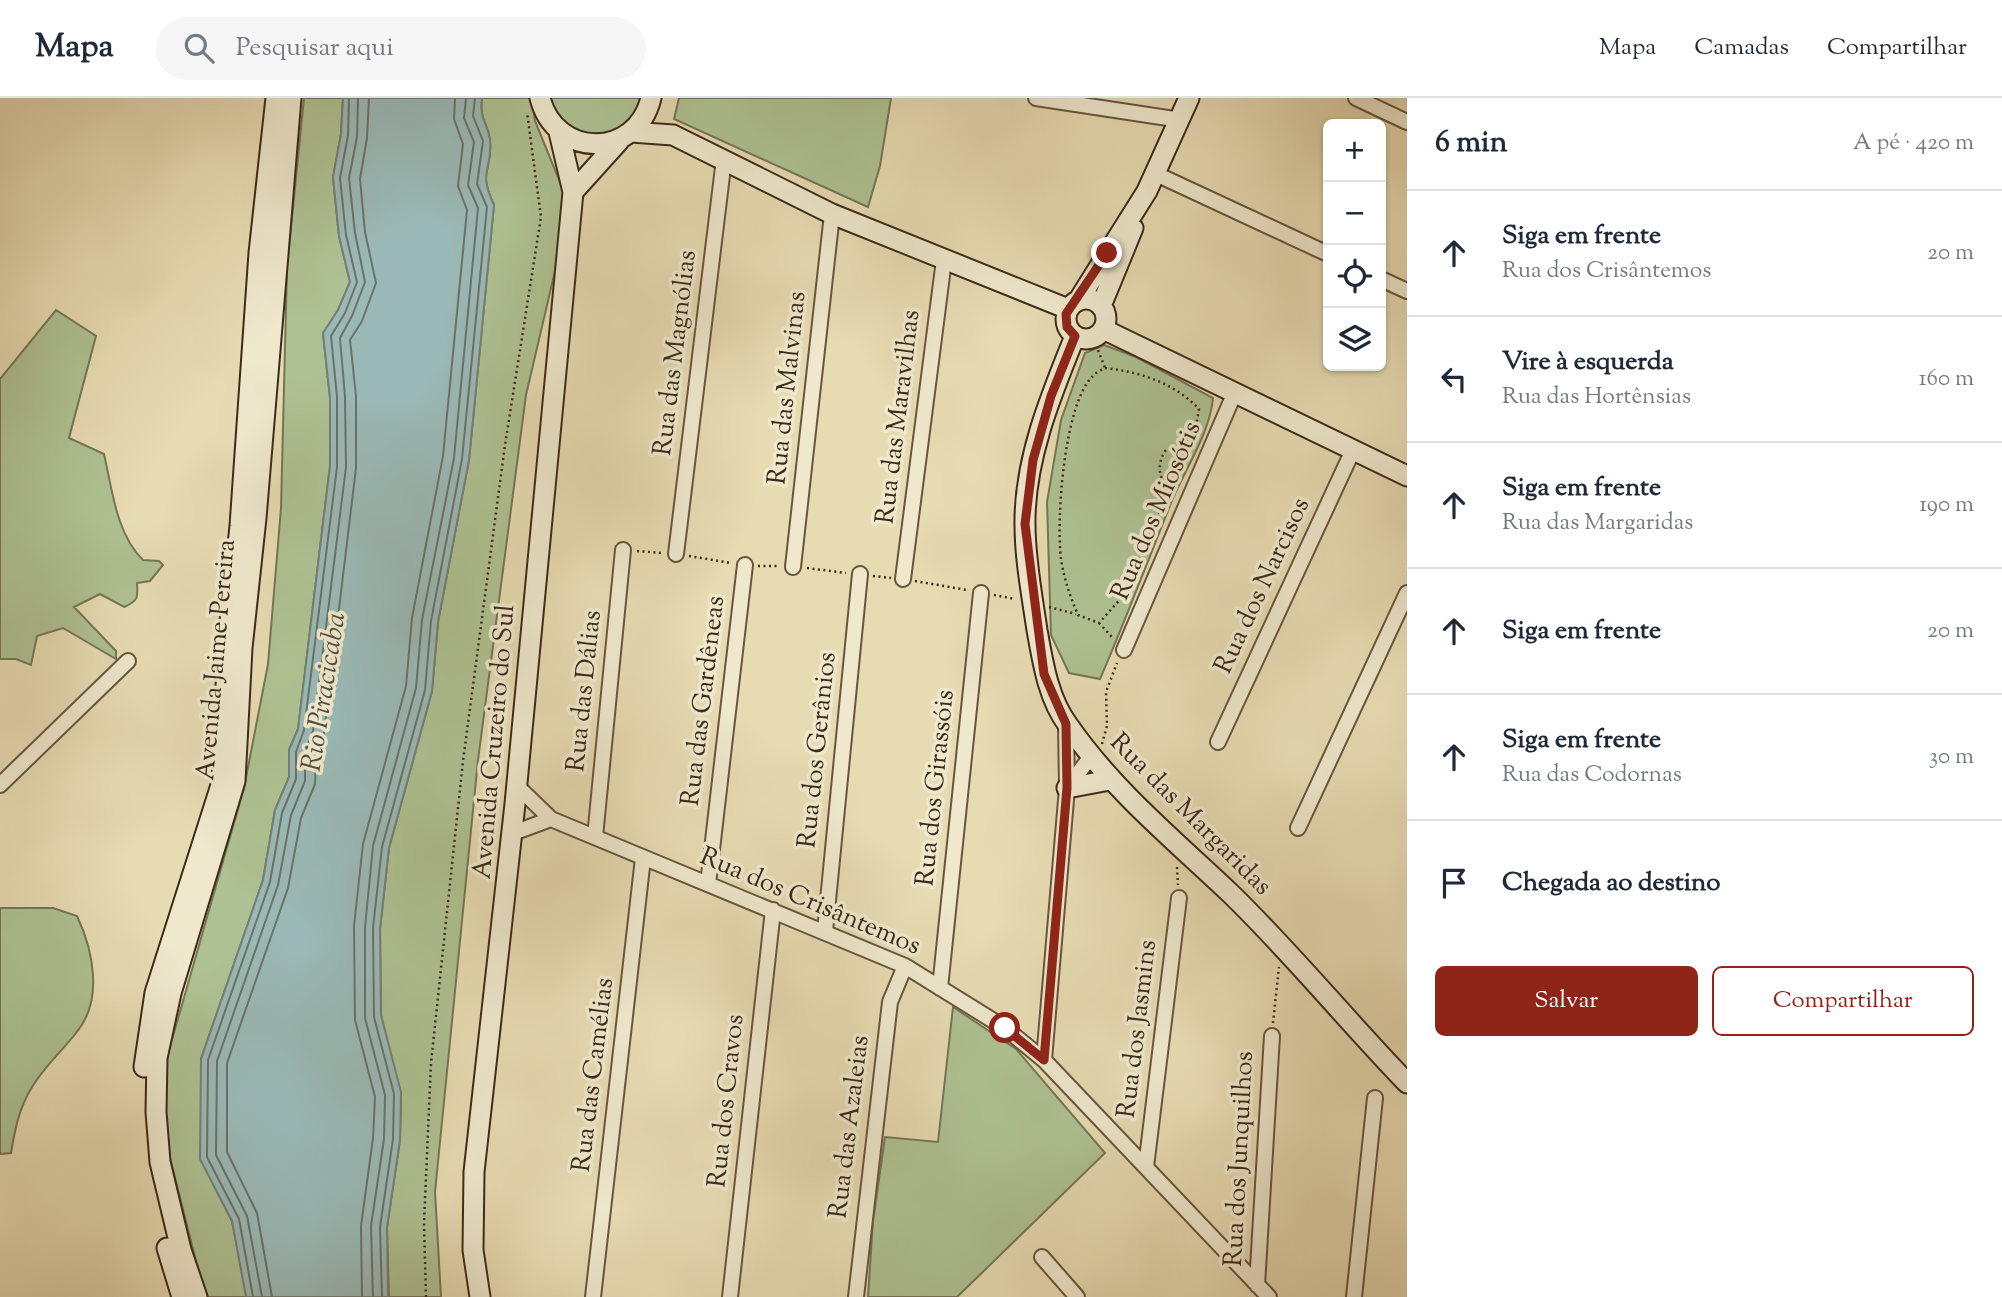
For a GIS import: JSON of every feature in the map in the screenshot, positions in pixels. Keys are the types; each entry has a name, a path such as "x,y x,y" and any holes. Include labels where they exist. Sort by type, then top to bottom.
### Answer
{"street":[{"name":"Avenida Jaime Pereira","path":"182,1297 148,1167 143,1111 145,1053 155,993 222,782 228,640 240,526 258,253 276,98"},
{"name":"Avenida Jaime Pereira","path":"197,1297 181,1250 160,1162 156,1112 157,1058 171,993 235,781 242,648 256,518 291,98"},
{"path":"1036,98 1181,120"},
{"path":"1101,306 1189,98"},
{"path":"1356,98 1407,121"},
{"path":"573,192 627,135 650,104 673,135"},
{"name":"Avenida Cruzeiro do Sul","path":"480,1297 473,1250 474,1172 513,833 573,192 559,132 543,111 533,105"},
{"path":"559,132 585,144 603,144 627,135 673,135 832,214 944,260 1073,305 1090,299 1101,306 1105,317 1090,334"},
{"name":"Rua das Magnólias","path":"676,554 724,159"},
{"path":"1152,183 1323,252"},
{"path":"1152,183 1073,305 1066,321 1090,334 1235,392 1407,476"},
{"name":"Rua das Malvinas","path":"793,567 832,214"},
{"name":"Rua das Maravilhas","path":"903,579 944,260"},
{"path":"1386,281 1407,291"},
{"name":"Rua das Margaridas","path":"1090,334 1051,396 1033,460 1025,524 1044,674 1066,724 1110,780 1177,846 1229,892 1407,1083"},
{"name":"Rua dos Miosótis","path":"1124,650 1235,392"},
{"name":"Rua dos Narcisos","path":"1218,742 1353,450"},
{"name":"Rua das Dálias","path":"595,838 623,550"},
{"name":"Rua das Gardêneas","path":"708,884 745,565"},
{"name":"Rua dos Gerânios","path":"825,931 860,574"},
{"name":"Rua dos Girassóis","path":"940,988 981,593"},
{"path":"1298,828 1407,593"},
{"path":"0,785 128,661"},
{"path":"1044,1060 1067,788 1066,724"},
{"path":"1067,788 1092,754"},
{"path":"1067,788 1110,780"},
{"name":"Rua dos Crisântemos","path":"517,786 551,819 905,966 1005,1028 1044,1060 1269,1297"},
{"path":"513,833 551,819"},
{"name":"Rua das Camélias","path":"593,1297 643,858"},
{"name":"Rua dos Jasmins","path":"1146,1167 1179,898"},
{"name":"Rua dos Cravos","path":"730,1297 773,910"},
{"name":"Rua das Azaleias","path":"856,1297 890,1002 905,966"},
{"name":"Rua dos Junquilhos","path":"1257,1285 1272,1035"},
{"path":"1354,1297 1375,1098"},
{"path":"1042,1257 1077,1297"}],"path":[{"path":"426,1297 424,1223 431,1063 463,761 505,445 541,217 533,105"},
{"path":"1090,334 1105,368"},
{"path":"1092,754 1105,740 1106,692 1124,650 1099,623 1078,615 1066,586 1061,557 1060,507 1066,454 1076,409 1091,377 1105,368 1143,374 1188,397 1199,409 1196,426 1184,448 1165,451 1159,462 1160,475 1167,491 1164,503 1124,595 1099,623"},
{"path":"1177,846 1179,898"},
{"path":"1272,1035 1282,947"}],"green space":[{"path":"304,98 343,98 341,134 333,178 339,236 350,282 338,310 323,334 330,398 330,466 298,729 289,750 289,777 275,810 263,880 201,1059 201,1159 232,1221 247,1297 205,1297 170,1158 165,1109 167,1057 244,788 268,664 281,508 287,267"},
{"path":"482,98 532,98 535,121 564,192 555,271 526,395 478,760 435,1192 441,1297 389,1297 387,1227 400,1140 401,1102 381,1015 380,929 389,848 432,691 438,622 469,460 494,205 486,177 490,140 482,112"},
{"path":"547,98 644,98 626,127 588,135 579,133 563,121"},
{"path":"679,98 891,98 880,166 868,207 674,119"},
{"path":"56,310 96,336 69,438 104,454 116,510 127,537 143,560 159,561 163,565 150,581 137,583 135,601 129,605 124,607 100,594 74,607 116,651 116,659 63,628 37,636 31,665 16,659 0,659 0,379"},
{"path":"1104,345 1136,357 1213,398 1203,436 1173,498 1100,679 1069,673 1051,635 1047,502 1061,420 1085,353"},
{"path":"0,908 53,908 77,916 88,944 93,990 85,1020 32,1087 18,1119 11,1153 0,1154"},
{"path":"953,1007 1016,1049 1105,1153 957,1297 868,1297 873,1221 885,1137 938,1142"}],"water":[{"name":"Rio Piracicaba","path":"343,98 482,98 482,112 490,140 486,177 494,205 469,460 438,622 432,691 389,848 380,929 381,1015 401,1092 400,1140 387,1227 388,1297 246,1297 232,1221 200,1159 201,1059 263,880 275,810 289,777 289,750 298,729 330,466 330,398 323,333 338,310 350,282 339,236 333,177 341,134"}],"route":[{"path":"1005,1028 1044,1060 1067,788 1066,724 1044,674 1025,524 1033,460 1051,396 1075,336 1067,327 1066,314 1072,304 1078,301 1107,253"}]}
